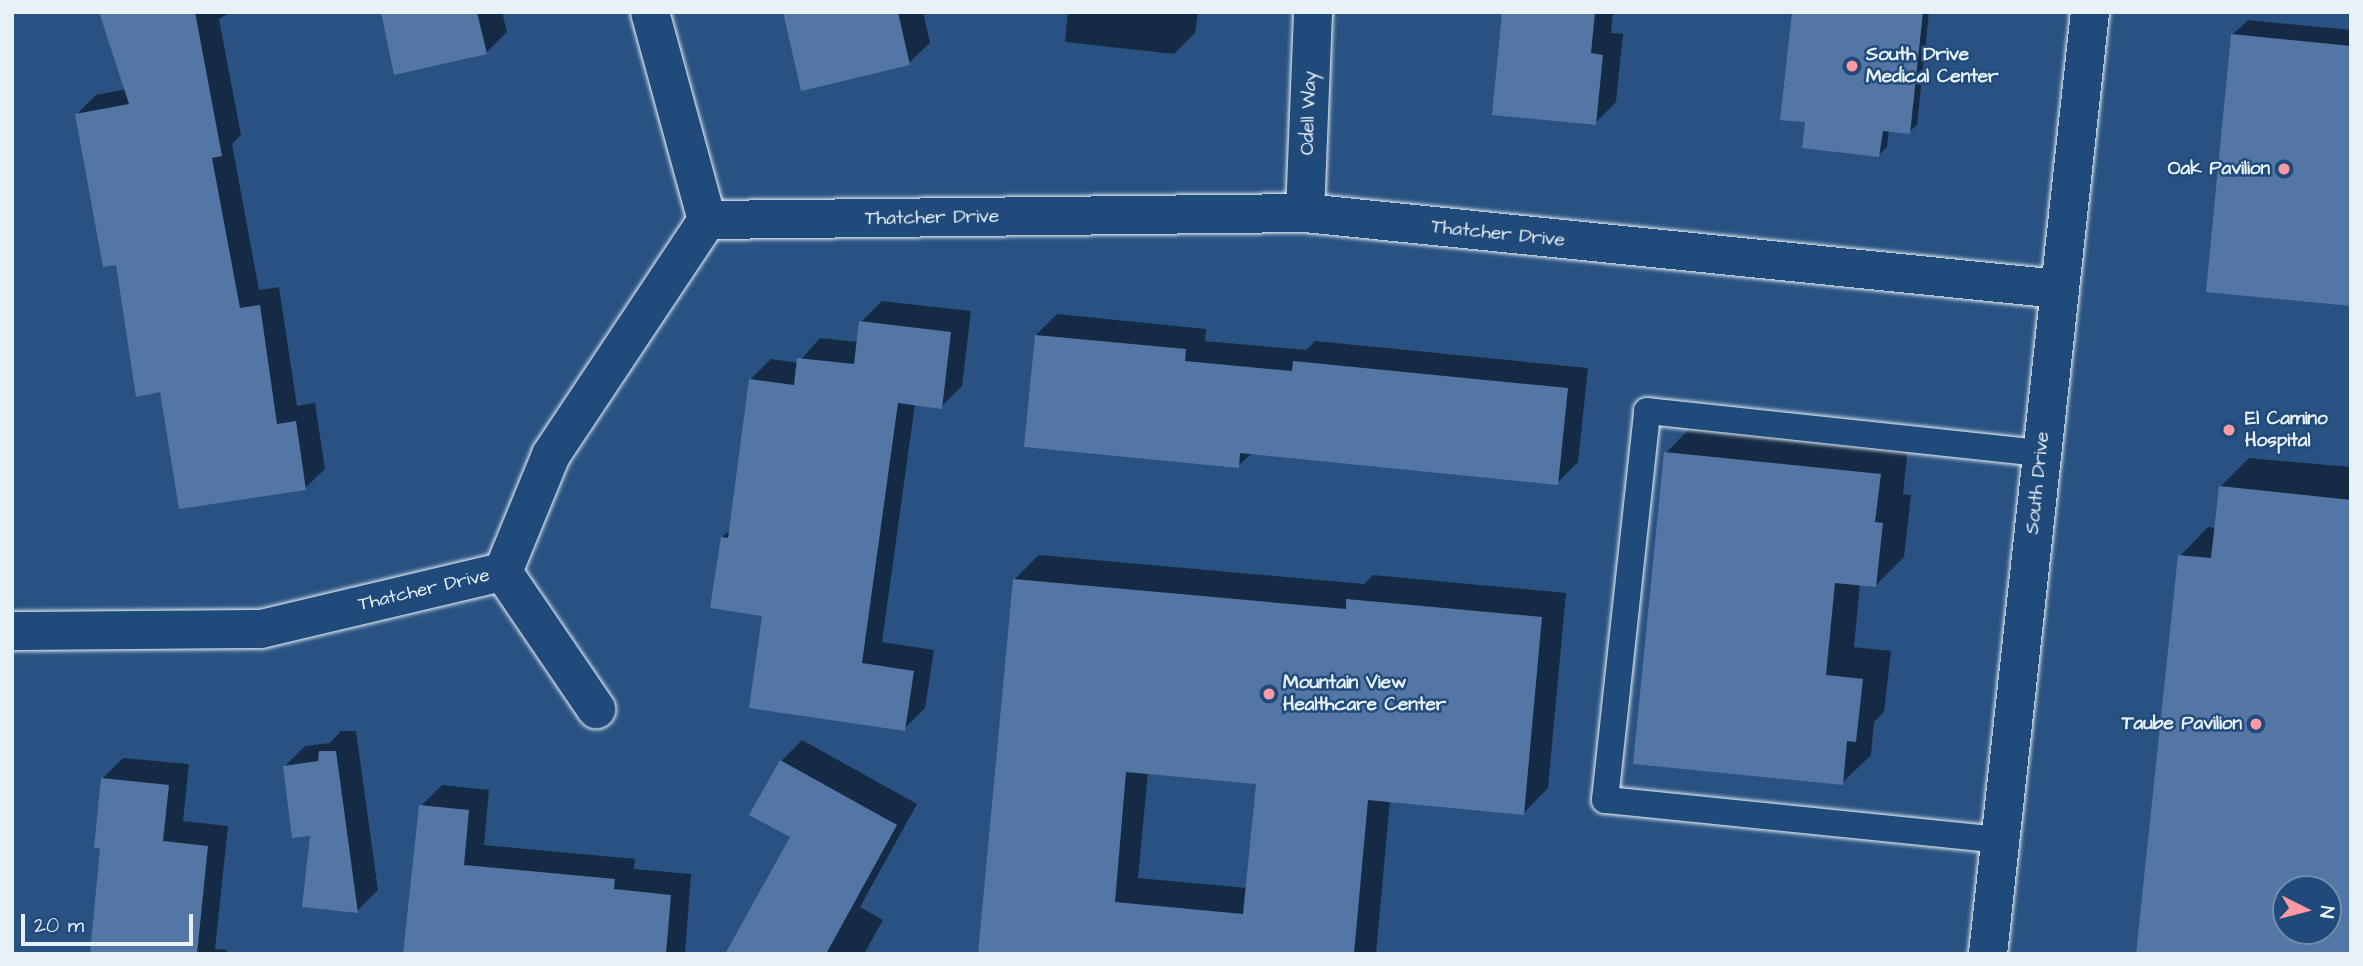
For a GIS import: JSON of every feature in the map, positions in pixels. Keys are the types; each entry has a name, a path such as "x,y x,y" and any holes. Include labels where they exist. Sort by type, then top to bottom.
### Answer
{"street":[{"path":"650,12 707,220"},
{"name":"Odell Way","path":"1305,213 1313,12"},
{"name":"South Drive","path":"1988,954 2090,12"},
{"name":"Thatcher Drive","path":"12,631 261,629 503,572 551,456 707,220 1305,213 1636,249 2059,289"},
{"path":"503,572 596,709"}],"lane":[{"path":"2001,840 1605,800 1647,411 2041,453"}],"building":[{"path":"99,12 195,12 222,156 212,158 240,308 260,305 277,424 296,421 306,490 179,509 160,392 136,397 116,265 103,267 75,114 129,104"},
{"path":"381,12 477,12 487,54 394,75"},
{"path":"783,12 898,12 910,65 801,91"},
{"path":"1502,12 1595,12 1591,53 1603,55 1596,125 1492,115"},
{"name":"South Drive Medical Center","path":"1792,12 1923,12 1910,134 1883,131 1879,157 1802,148 1805,122 1780,120"},
{"name":"Oak Pavilion","path":"2231,34 2351,46 2351,306 2206,292"},
{"path":"859,321 951,332 942,409 898,403 862,663 914,671 905,731 749,708 762,616 710,608 721,537 728,538 749,379 794,385 797,358 854,364"},
{"path":"1035,335 1186,349 1185,361 1292,371 1293,361 1568,388 1558,485 1240,453 1239,468 1024,447"},
{"path":"1664,452 1881,474 1875,522 1883,523 1876,587 1835,583 1826,675 1863,679 1856,742 1847,741 1843,785 1633,764"},
{"name":"Taube Pavilion","path":"2219,486 2351,500 2351,954 2136,954 2178,555 2211,558"},
{"name":"Mountain View Healthcare Center","path":"1013,579 1346,609 1346,599 1542,617 1524,815 1368,800 1354,954 978,954","holes":["1126,772 1256,784 1243,914 1115,902"]},
{"path":"319,751 336,751 358,913 302,907 310,836 292,838 283,766 318,761"},
{"path":"780,760 897,825 826,954 725,954 790,837 749,815"},
{"path":"101,778 169,785 163,841 208,846 197,954 90,954 100,848 94,848"},
{"path":"419,805 469,810 464,865 615,879 614,889 671,895 666,954 403,954"}],"place":[{"name":"South Drive Medical Center","path":"1852,66"},
{"name":"Oak Pavilion","path":"2284,169"},
{"name":"El Camino Hospital","path":"2229,430"},
{"name":"Mountain View Healthcare Center","path":"1269,694"},
{"name":"Taube Pavilion","path":"2256,724"}]}
